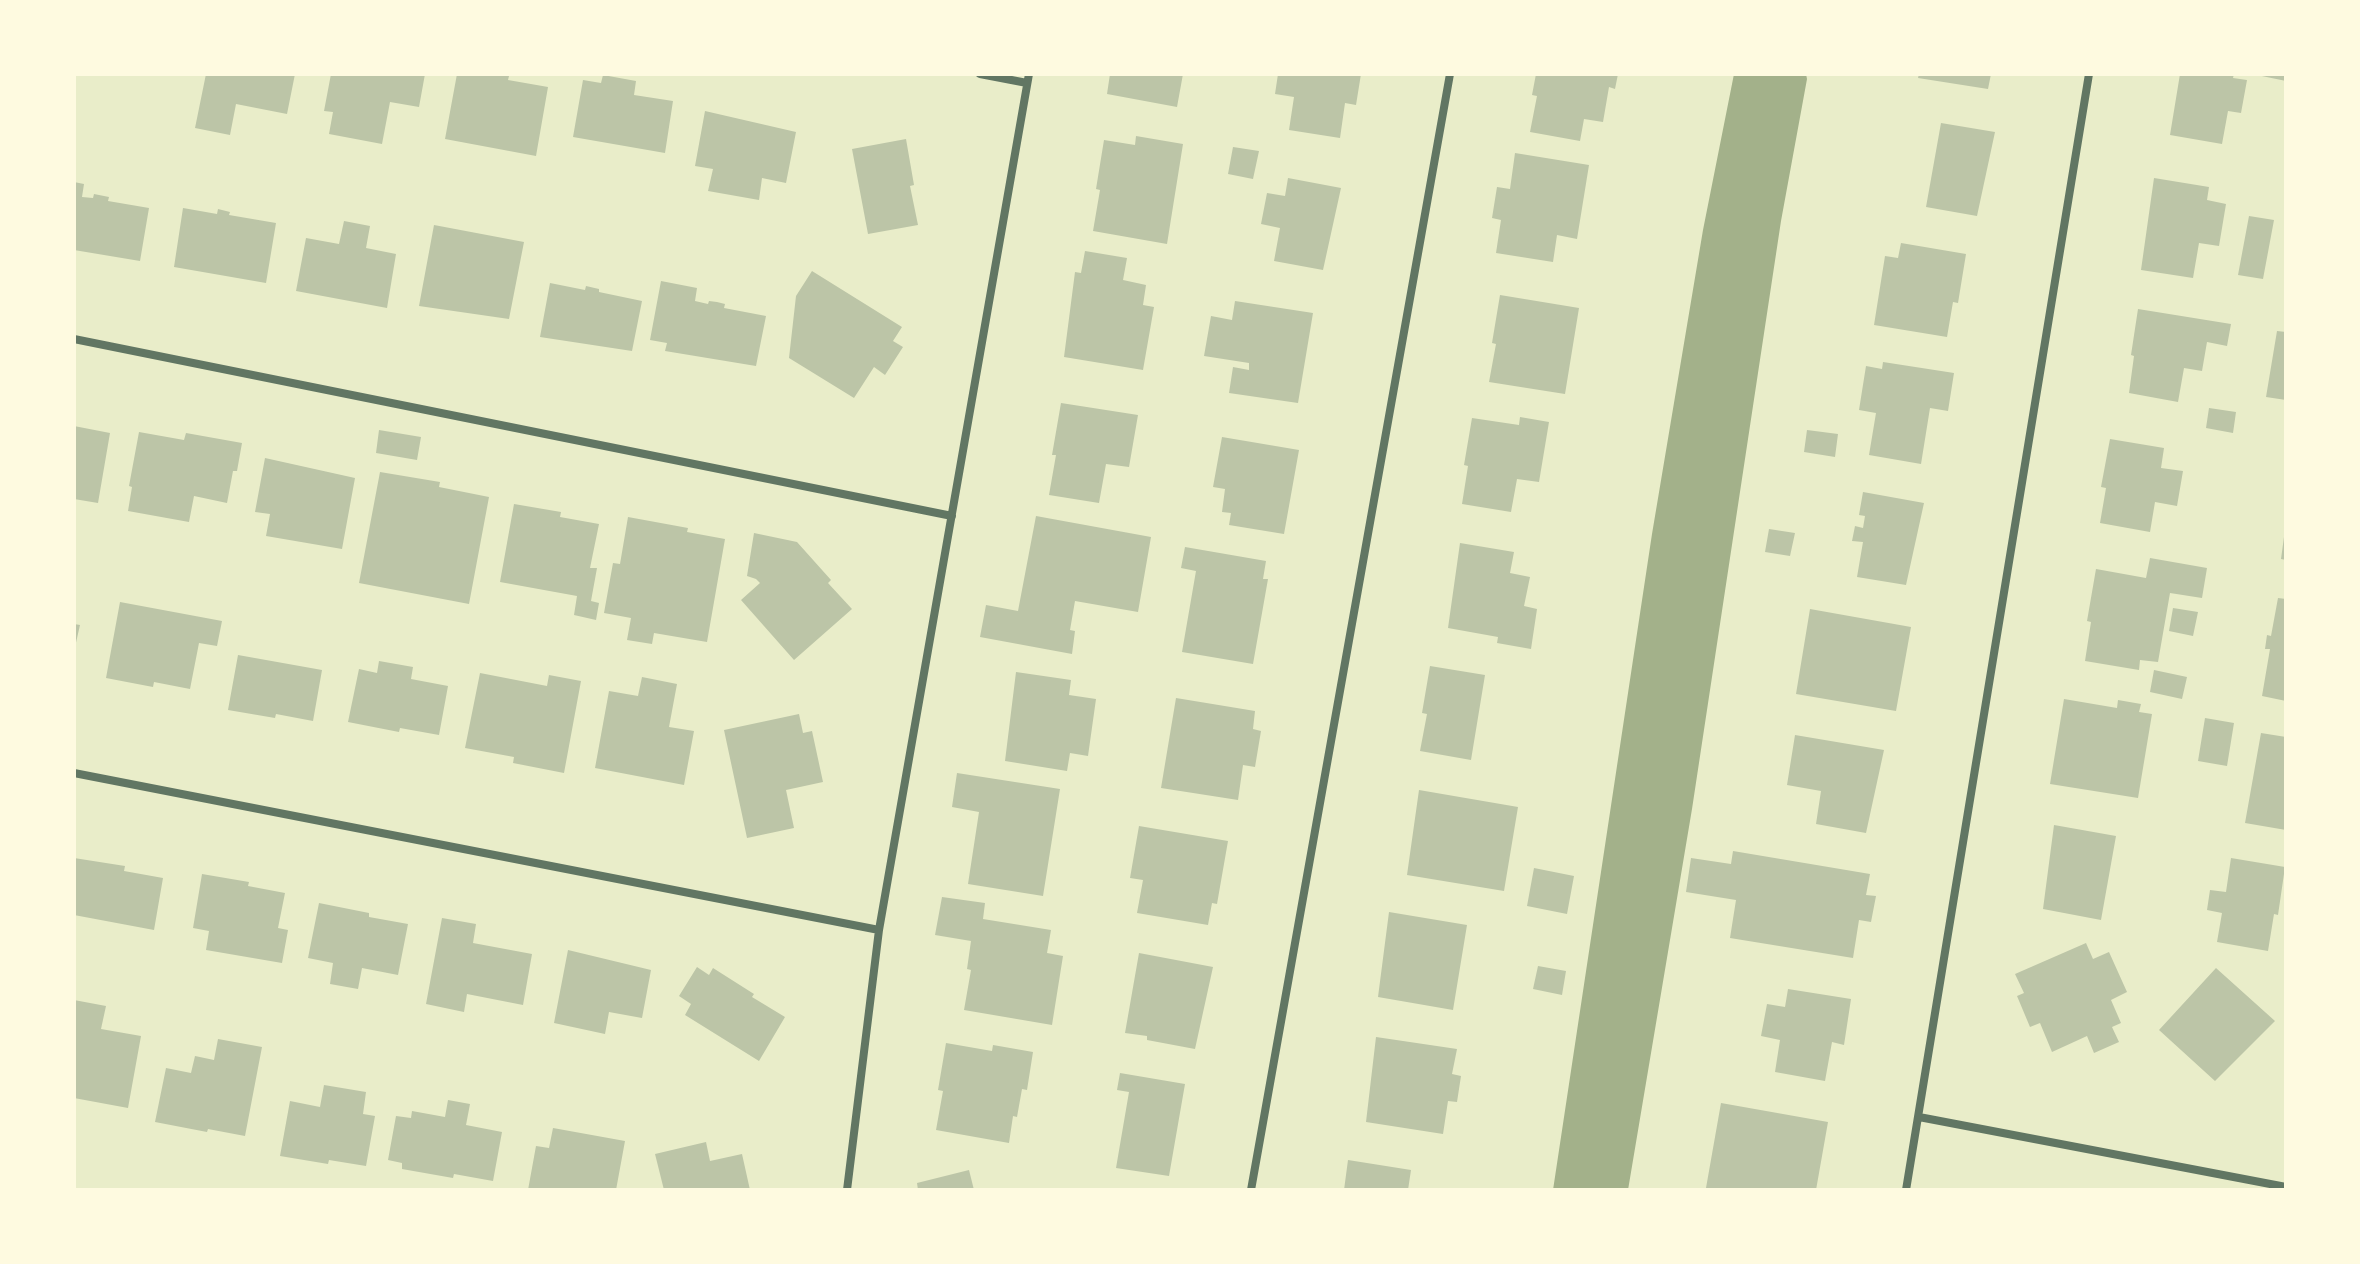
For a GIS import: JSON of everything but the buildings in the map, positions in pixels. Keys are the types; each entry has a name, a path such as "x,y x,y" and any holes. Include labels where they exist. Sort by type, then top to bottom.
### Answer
{"street":[{"path":"847,1190 879,930 1028,78 980,74"},
{"path":"1251,1190 1450,74"},
{"path":"1906,1190 2089,74"},
{"path":"74,339 952,516"},
{"path":"74,773 879,930"},
{"path":"1919,1117 2286,1187"}],"shaded area":[{"path":"1734,74 1806,74 1807,79 1781,221 1692,809 1628,1190 1553,1190 1652,534 1703,230"}]}
